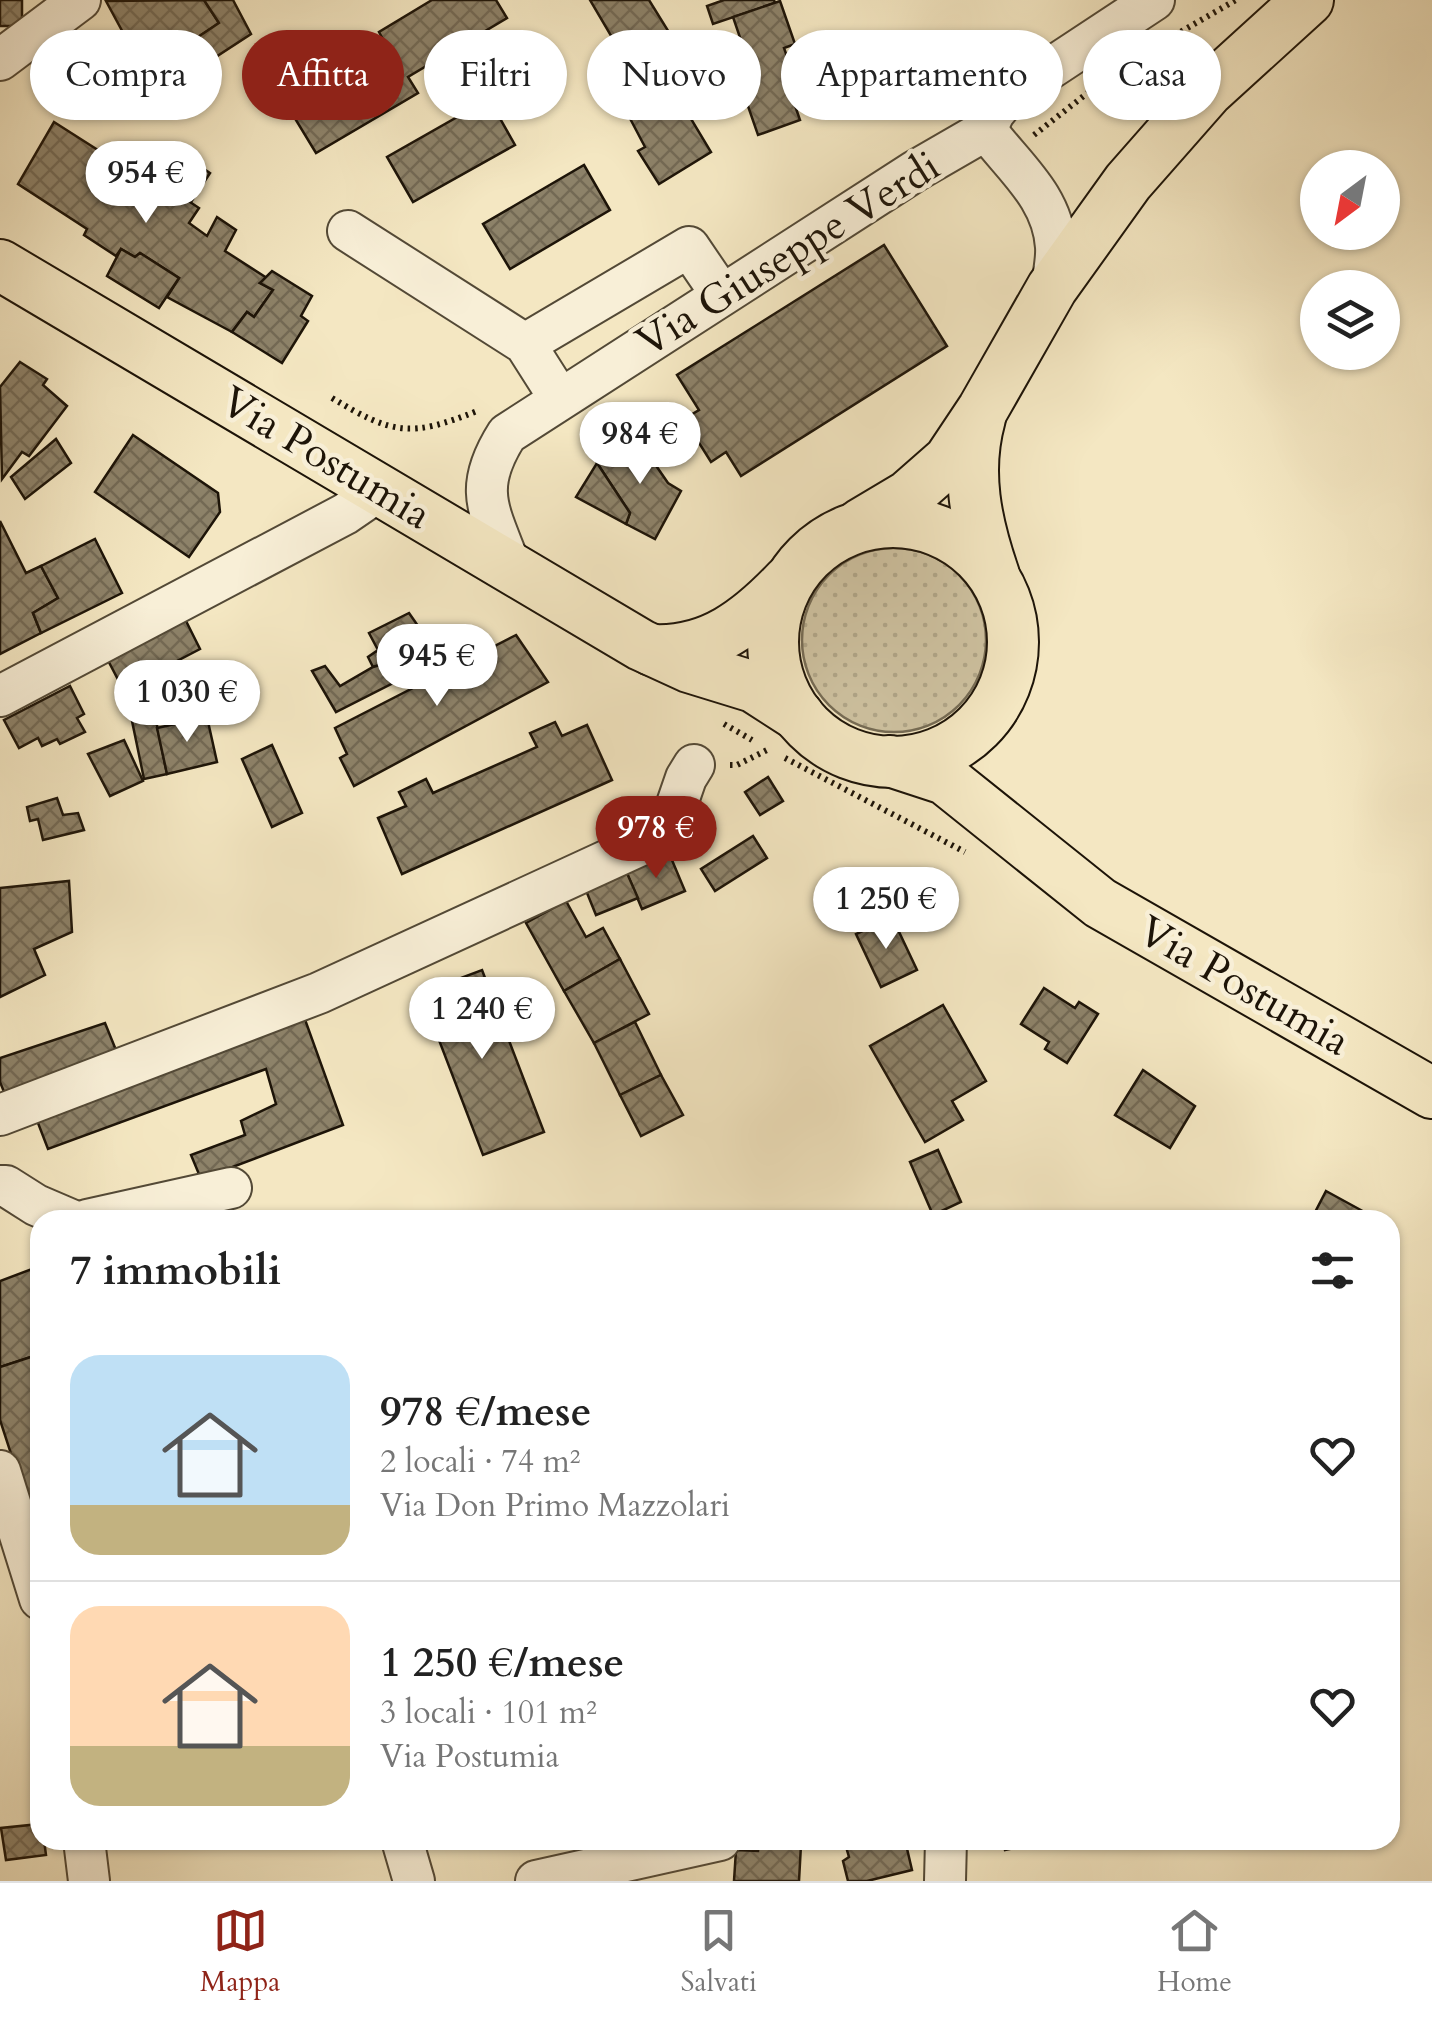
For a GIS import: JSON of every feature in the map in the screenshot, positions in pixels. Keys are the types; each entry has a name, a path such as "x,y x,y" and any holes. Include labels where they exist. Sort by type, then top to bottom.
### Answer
{"main road":[{"path":"652,650 686,649 711,641 742,623 792,578 816,550 902,500 937,471 960,446 1052,288 1128,182 1208,92 1308,0"},
{"name":"Via Postumia","path":"0,265 652,650 689,668 754,687 800,716"},
{"path":"792,578 774,624 773,648 786,696 817,734 860,757 890,761 932,755 954,746 981,723 1002,694 1010,672 1012,624 977,516 972,481 973,448 983,410"},
{"path":"848,531 883,523 920,525 963,545 982,560 996,580"},
{"name":"Via Postumia","path":"1002,694 994,738 998,782 1028,835 1060,874"},
{"name":"Via Postumia","path":"890,761 924,770 954,785 1060,874 1114,911 1432,1093"}],"street":[{"path":"0,60 80,0"},
{"name":"Via Giuseppe Verdi","path":"1052,288 1056,248 1052,222 994,112 1007,98 1154,0"},
{"name":"Via Giuseppe Verdi","path":"510,566 490,512 486,487 490,460 508,434 915,171 1004,137"},
{"path":"348,231 525,344 560,399"},
{"path":"525,344 689,247 721,294"},
{"path":"0,696 345,514 380,490"},
{"path":"0,1116 319,993 666,833 694,765"},
{"path":"0,1186 49,1210"},
{"path":"132,1210 231,1188"},
{"path":"0,1470 30,1567"},
{"path":"85,1850 89,1881"},
{"path":"405,1850 414,1881"},
{"path":"945,1881 946,1850"},
{"path":"536,1881 677,1857"}],"path":[{"path":"1184,30 1236,0"},
{"path":"1004,137 1054,122 1083,98"},
{"path":"719,721 968,854"}],"shaded area":[{"path":"894,548 929,555 959,575 979,605 986,640 979,675 959,705 929,725 894,732 859,725 829,705 809,675 802,640 809,605 829,575 859,555"}],"building":[{"path":"0,0 22,0 22,26 0,26"},
{"path":"204,0 219,23 208,30 122,30 106,1"},
{"path":"204,0 233,0 249,30 242,30 242,40 222,53 222,30 208,30 219,23"},
{"path":"432,0 496,0 507,18 487,30 424,30 424,67 408,77 418,93 404,101 404,30 382,30"},
{"path":"590,0 649,0 668,30 608,30"},
{"path":"724,0 775,3 713,24 707,6"},
{"path":"780,1 790,30 781,30 781,120 800,120 758,135 753,120 761,120 761,30 737,30 733,17"},
{"path":"296,120 372,120 316,153"},
{"path":"452,120 501,120 515,145 413,202 387,157"},
{"path":"631,120 692,120 711,152 659,184 638,151 645,147"},
{"path":"54,122 134,173 138,167 199,208 189,223 207,236 217,217 236,230 225,251 267,278 260,283 273,290 254,317 247,312 232,332 167,297 179,278 140,253 135,257 121,249 116,256 84,235 87,229 18,184"},
{"path":"173,148 210,173 191,202 152,176"},
{"path":"584,165 610,210 510,269 483,224"},
{"path":"884,245 947,346 741,476 726,452 711,462 684,419 699,410 677,375"},
{"path":"121,249 135,257 140,253 179,278 159,308 107,276"},
{"path":"272,271 312,296 301,316 308,321 282,363 232,332 247,312 254,317 273,290 260,283"},
{"path":"20,362 47,379 43,385 67,406 29,456 22,452 2,479 0,387"},
{"path":"133,435 218,493 220,512 189,557 95,492"},
{"path":"637,438 668,483 681,491 655,539 626,524 630,513 597,463"},
{"path":"56,439 71,463 25,499 11,477"},
{"path":"597,463 630,513 626,524 576,497"},
{"path":"0,521 26,573 41,566 58,598 33,613 41,633 0,654"},
{"path":"95,539 122,593 41,633 33,613 58,598 41,566"},
{"path":"179,607 200,649 123,689 101,647"},
{"path":"409,613 439,656 399,680 387,663 373,667 368,657 378,650 369,633"},
{"path":"516,635 548,682 354,786 340,758 347,754 335,728"},
{"path":"387,663 399,680 336,712 312,671 325,666 340,686"},
{"path":"70,686 84,714 77,718 85,732 60,744 57,739 42,746 38,738 19,748 4,720"},
{"path":"155,716 167,774 144,779 132,721"},
{"path":"207,717 217,762 167,774 157,728"},
{"path":"555,722 562,736 587,725 612,780 402,874 378,818 406,806 399,792 426,779 433,793 537,747 530,733"},
{"path":"124,740 143,781 110,796 88,754"},
{"path":"272,745 302,813 272,827 242,759"},
{"path":"768,777 783,801 760,815 745,792"},
{"path":"57,798 63,815 78,813 84,830 43,840 38,819 30,821 27,807"},
{"path":"753,836 767,858 715,891 701,869"},
{"path":"669,853 685,891 642,909 626,871"},
{"path":"626,871 638,898 596,915 585,888"},
{"path":"69,881 72,932 34,949 45,975 0,997 0,888"},
{"path":"566,901 586,937 603,928 620,959 564,991 526,923"},
{"path":"892,917 917,970 881,987 856,934"},
{"path":"620,959 649,1014 594,1043 564,991"},
{"path":"482,970 544,1132 483,1155 421,993"},
{"path":"1044,988 1075,1008 1079,1002 1098,1014 1067,1063 1045,1049 1049,1042 1021,1024"},
{"path":"943,1005 986,1081 952,1101 963,1120 925,1142 870,1046"},
{"path":"303,1014 343,1125 201,1179 191,1155 245,1135 241,1121 276,1104 266,1069 48,1149 33,1110"},
{"path":"635,1022 661,1075 620,1095 594,1043"},
{"path":"105,1023 120,1060 8,1102 0,1082 0,1058"},
{"path":"1143,1070 1195,1106 1170,1148 1115,1115"},
{"path":"661,1075 683,1115 641,1136 620,1095"},
{"path":"938,1150 961,1202 944,1210 931,1210 910,1162"},
{"path":"1326,1191 1361,1210 1316,1210"},
{"path":"30,1270 30,1357 0,1367 0,1281"},
{"path":"30,1357 30,1512 0,1420 0,1367"},
{"path":"30,1825 30,1850 45,1850 46,1855 6,1860 1,1828"},
{"path":"736,1850 801,1850 799,1881 734,1881"},
{"path":"847,1850 907,1850 912,1870 867,1881 848,1881 843,1861 849,1857"}]}
